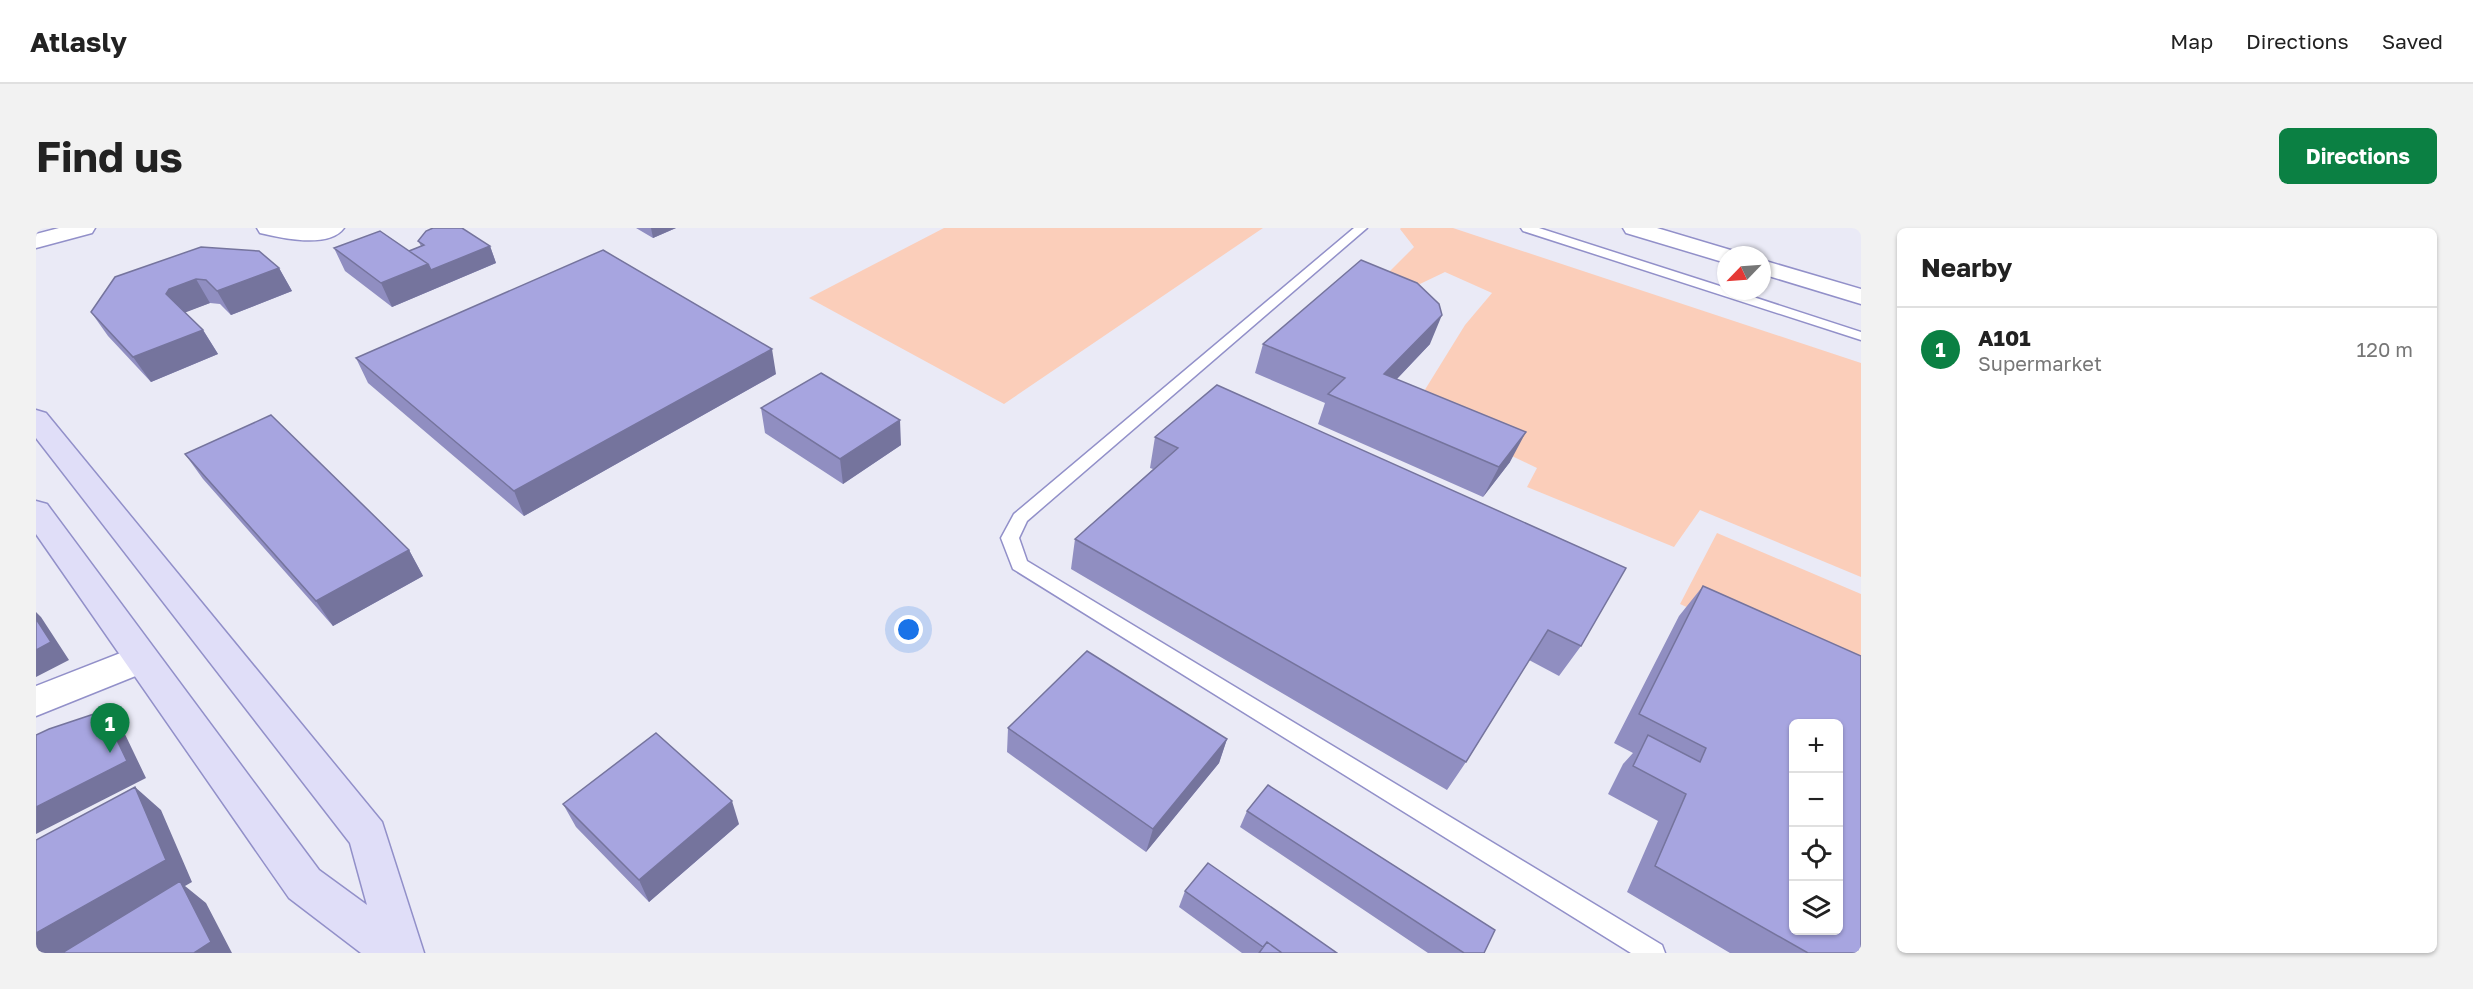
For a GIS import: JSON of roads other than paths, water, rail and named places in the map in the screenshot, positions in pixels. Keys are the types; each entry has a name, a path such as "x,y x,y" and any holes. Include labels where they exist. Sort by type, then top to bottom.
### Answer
{"street":[{"path":"36,241 84,228"},
{"path":"268,228 313,235 333,228"},
{"path":"1634,228 1717,253"},
{"path":"1771,270 1861,297"},
{"path":"36,419 368,835 402,953"},
{"path":"36,511 304,884 396,953"},
{"path":"36,701 141,659"}],"lane":[{"path":"1361,228 1020,518 1010,538 1019,565 1653,953"},
{"path":"1527,228 1861,336"}],"place":[{"name":"A101","path":"110,753"}]}
